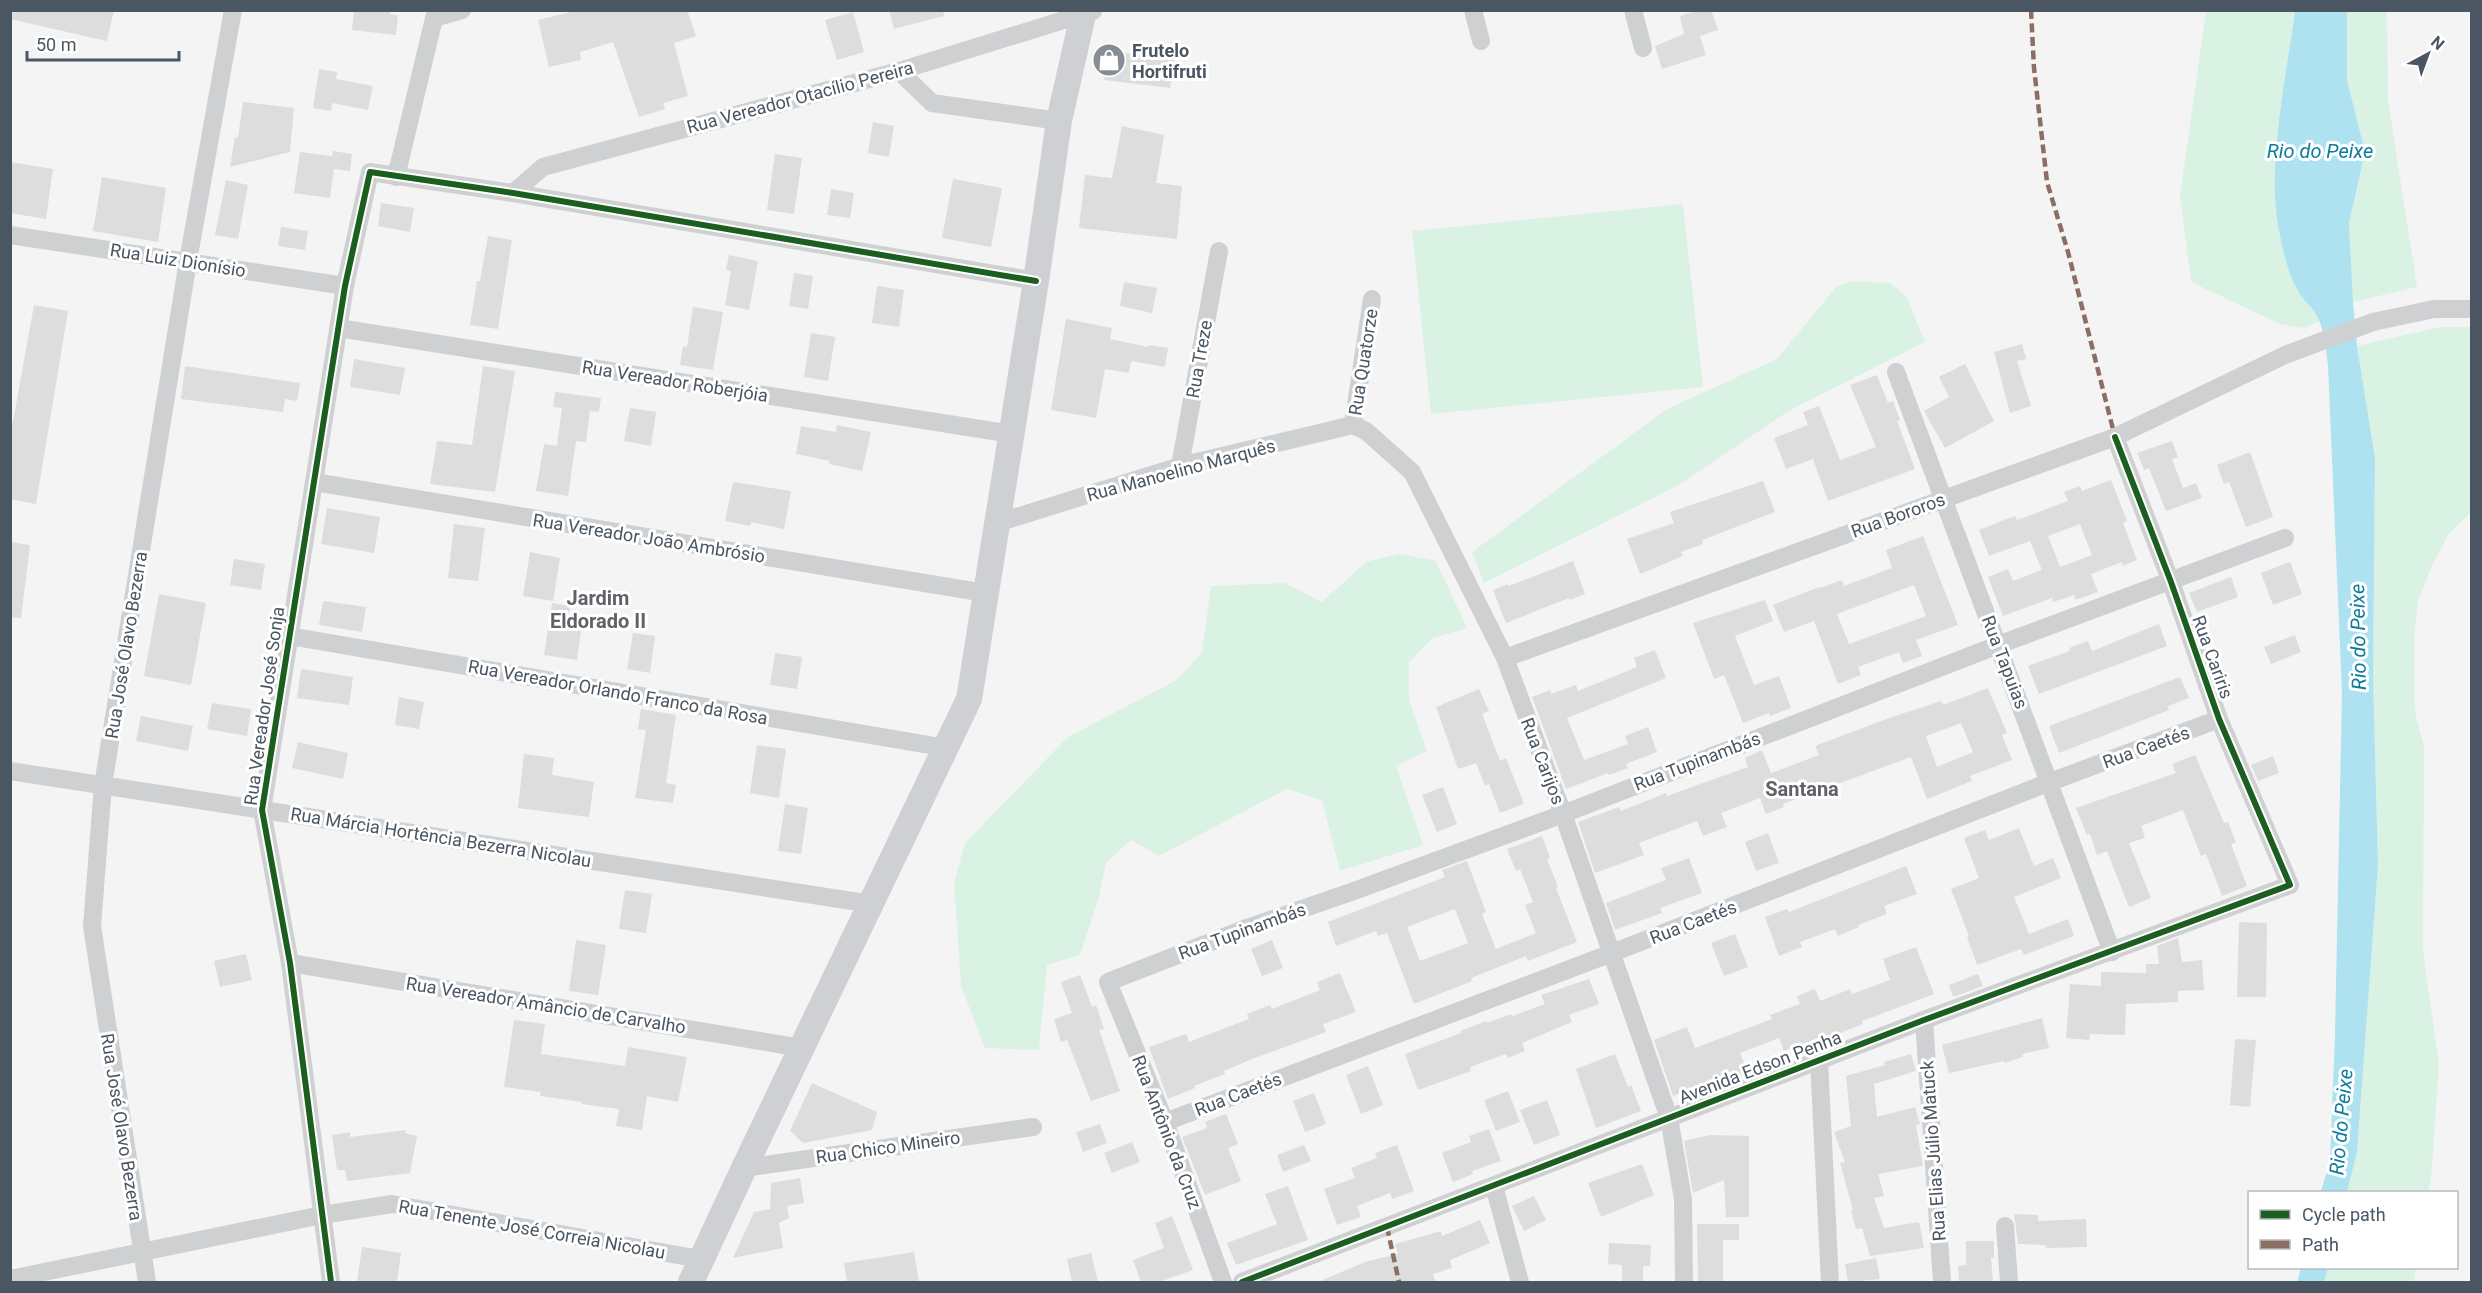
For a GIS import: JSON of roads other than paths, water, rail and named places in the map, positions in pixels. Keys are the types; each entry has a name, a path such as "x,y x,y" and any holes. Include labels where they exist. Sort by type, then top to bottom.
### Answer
{"street":[{"name":"Rua José Olavo Bezerra","path":"147,1282 92,926 103,785 188,261 233,10"},
{"path":"462,10 435,14 396,177 513,193 1036,281"},
{"path":"1473,10 1481,41"},
{"path":"1632,10 1643,48"},
{"path":"696,1271 969,699 1036,281 1059,121 1085,11"},
{"name":"Rua Vereador Otacílio Pereira","path":"513,193 543,167 899,71 1085,11"},
{"path":"899,71 932,103 1059,121"},
{"name":"Rua Vereador José Sonja","path":"331,1282 291,963 262,810 345,286 370,172 396,177"},
{"name":"Rua Luiz Dionísio","path":"10,235 345,286"},
{"name":"Rua Treze","path":"1180,466 1219,251"},
{"name":"Rua Quatorze","path":"1360,428 1372,299"},
{"name":"Rua Bororos","path":"1505,658 2115,436 2285,355 2373,322 2434,309 2472,309"},
{"name":"Rua Vereador Roberjóia","path":"338,328 1012,434"},
{"name":"Rua Tapuias","path":"1896,372 2112,952"},
{"name":"Rua Manoelino Marquês","path":"997,523 1180,466 1360,428"},
{"name":"Rua Carijos","path":"1360,428 1412,472 1505,658 1563,814 1669,1118 1683,1199 1684,1282"},
{"name":"Rua Cariris","path":"2115,436 2171,582 2219,719 2289,885"},
{"name":"Rua Vereador João Ambrósio","path":"314,482 985,593"},
{"name":"Rua Tupinambás","path":"1108,982 1247,928 1563,814 1998,645 2286,538"},
{"name":"Rua Vereador Orlando Franco da Rosa","path":"290,636 947,748"},
{"name":"Rua Caetés","path":"1165,1122 2219,719"},
{"name":"Rua Márcia Hortência Bezerra Nicolau","path":"10,771 872,904"},
{"name":"Avenida Edson Penha","path":"1242,1282 1924,1020 2289,885"},
{"name":"Rua Vereador Amâncio de Carvalho","path":"291,963 802,1048"},
{"name":"Rua Antônio da Cruz","path":"1108,982 1165,1122 1223,1282"},
{"name":"Rua Elias Júlio Matuck","path":"1924,1020 1942,1282"},
{"path":"1819,1061 1830,1282"},
{"name":"Rua Chico Mineiro","path":"744,1168 1033,1127"},
{"path":"1494,1186 1520,1282"},
{"name":"Rua Tenente José Correia Nicolau","path":"10,1279 322,1215 392,1204 696,1271"},
{"path":"2005,1226 2009,1282"}],"water":[{"name":"Rio do Peixe","path":"2295,11 2347,11 2347,80 2365,152 2349,223 2357,346 2375,458 2373,676 2378,865 2357,1152 2347,1191 2321,1191 2330,1160 2342,693 2328,365 2319,320 2294,284 2278,225 2275,174 2279,118"},
{"path":"2301,1269 2328,1269 2324,1282 2297,1282"}],"place":[{"name":"Frutelo Hortifruti","path":"1109,60"}],"district":[{"name":"Jardim Eldorado II","path":"598,610"},
{"name":"Santana","path":"1802,789"}]}
